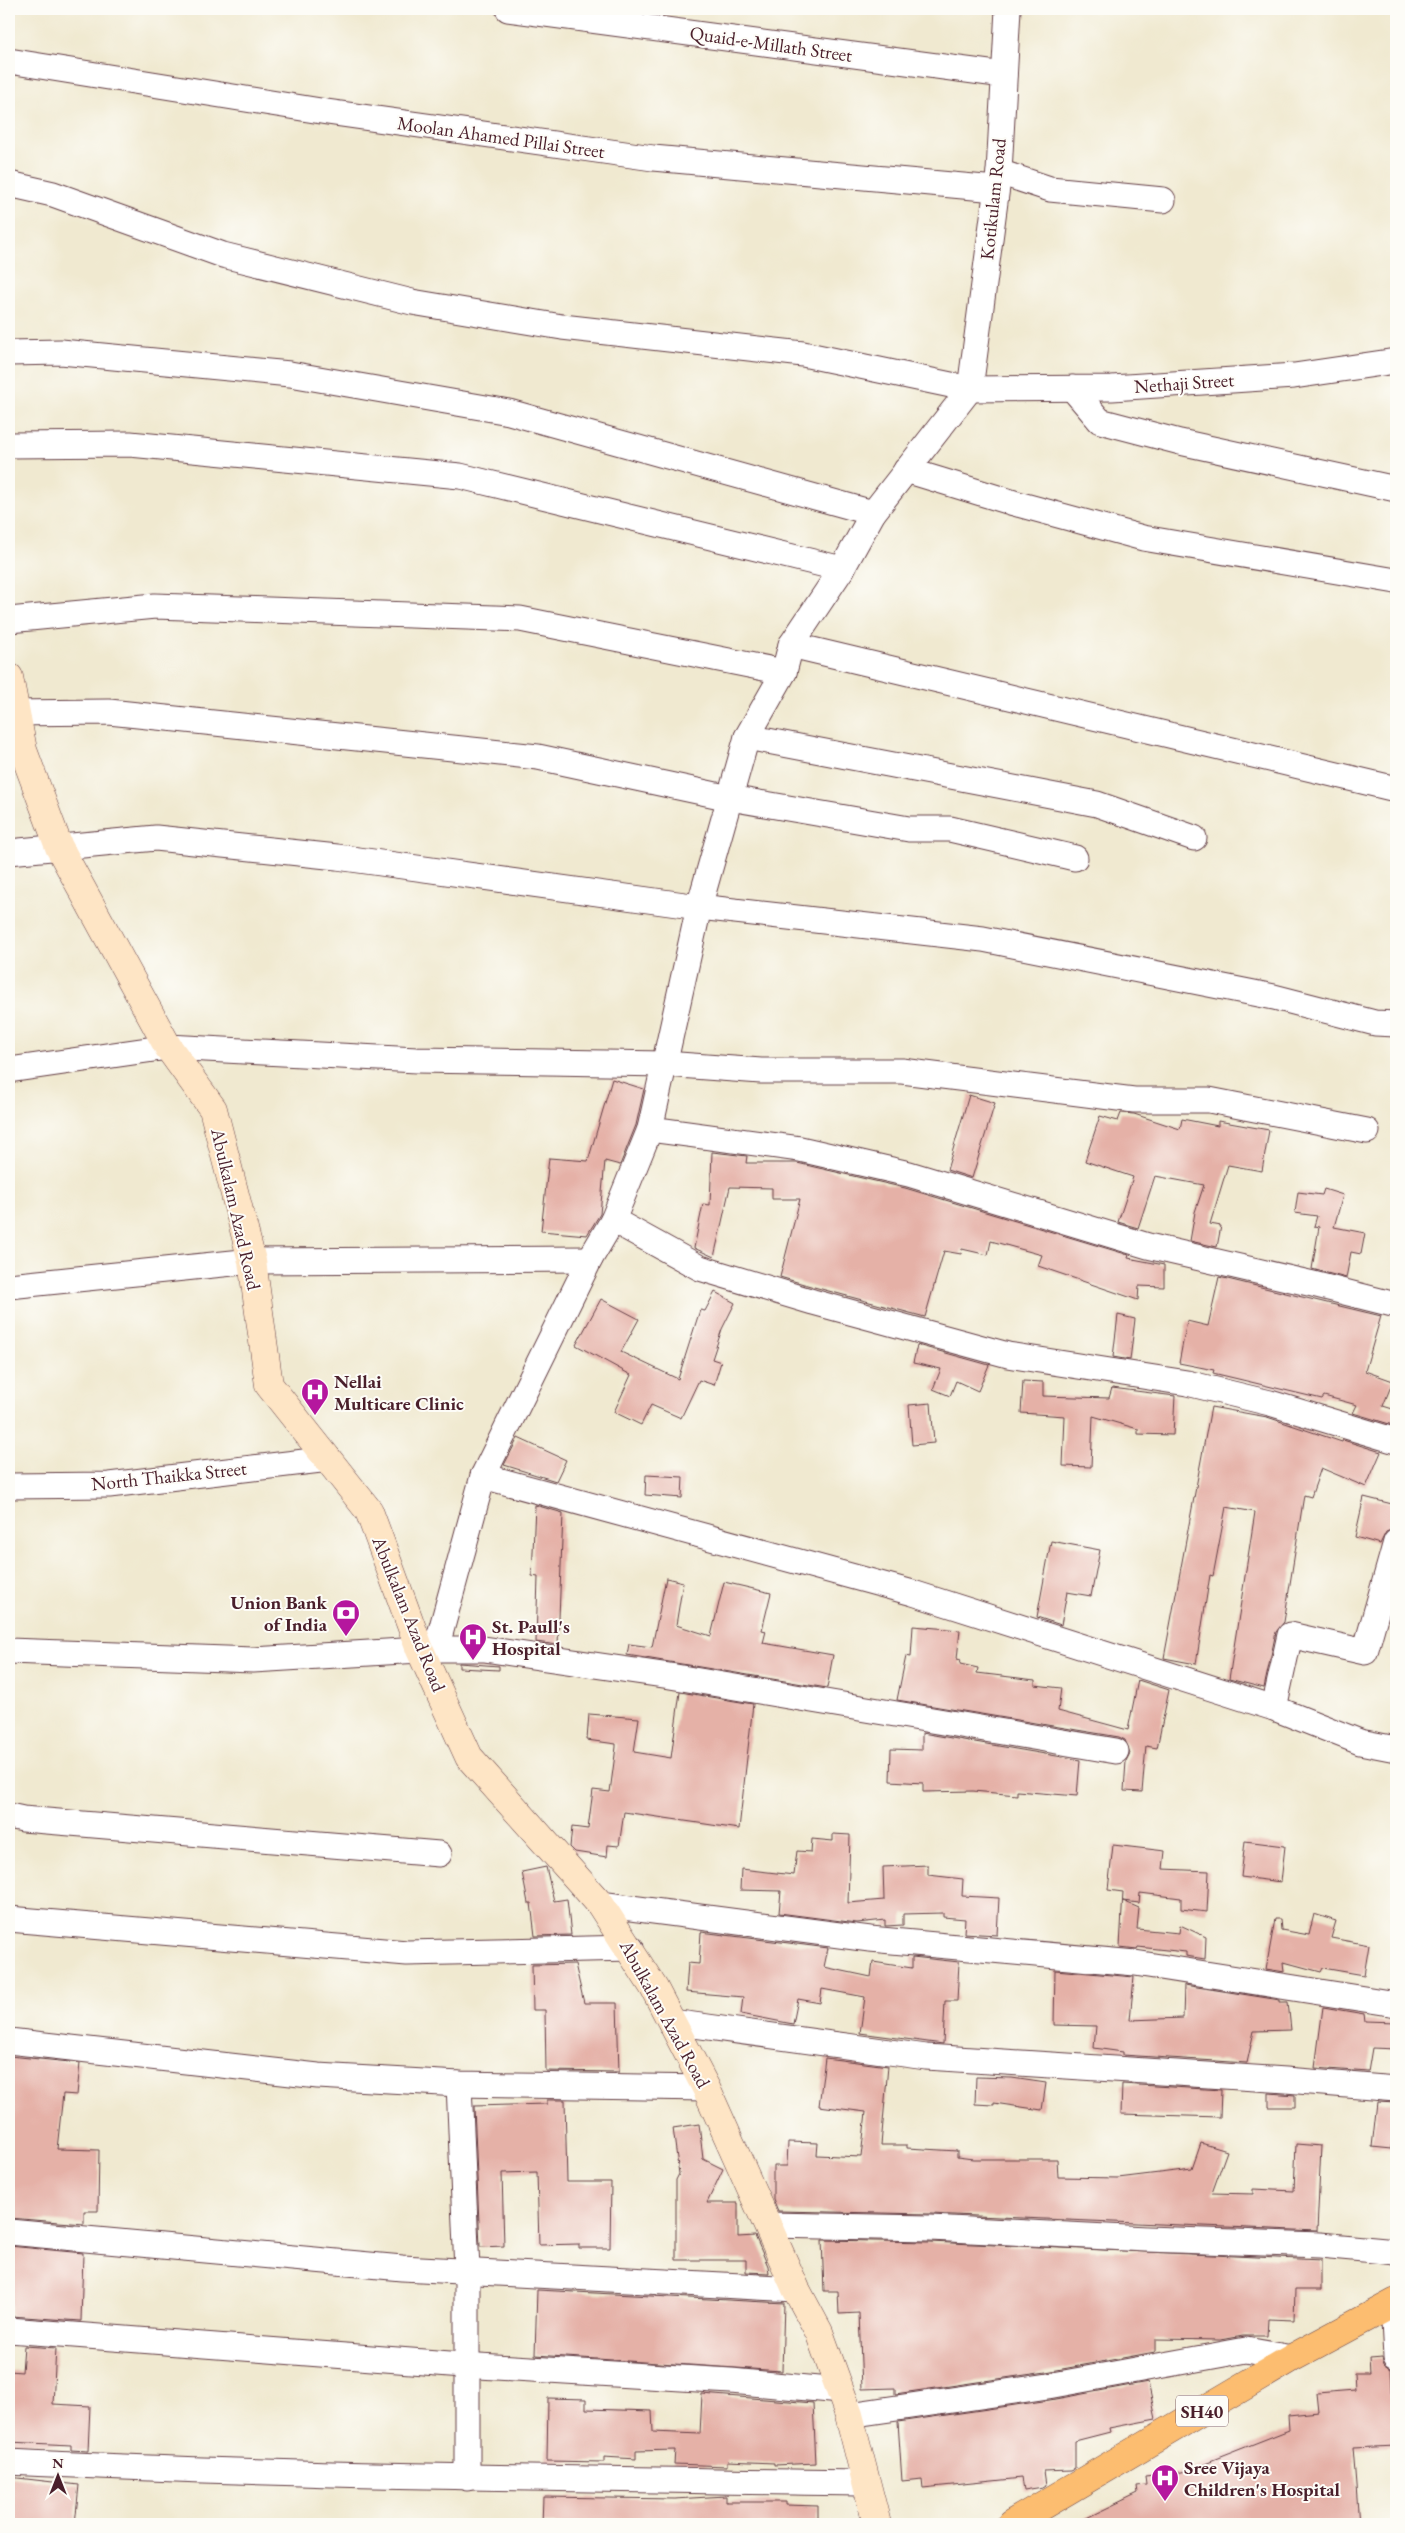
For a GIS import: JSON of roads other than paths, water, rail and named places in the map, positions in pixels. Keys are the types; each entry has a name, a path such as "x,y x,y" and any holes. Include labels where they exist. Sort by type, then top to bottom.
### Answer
{"main road":[{"name":"Abulkalam Azad Road","path":"9,677 12,713 23,750 60,847 168,1047 213,1109 252,1262 269,1385 329,1458 369,1511 428,1650 469,1757 600,1904 631,1948 672,2022 706,2088 796,2289 819,2332 845,2403 877,2524"},
{"name":"SH40","path":"1011,2524 1292,2358 1395,2303"}],"street":[{"name":"Quaid-e-Millath Street","path":"508,9 1004,75"},
{"name":"Kotikulam Road","path":"970,389 997,180 1008,9"},
{"name":"Moolan Ahamed Pillai Street","path":"9,61 327,112 654,158 997,180 1050,189 1163,200"},
{"name":"Nethaji Street","path":"9,184 53,194 223,255 412,302 562,327 803,354 970,389 1112,388 1294,376 1396,360"},
{"path":"9,353 61,352 290,374 509,412 873,513"},
{"path":"1072,388 1100,421 1180,442 1396,489"},
{"path":"428,1650 482,1476 590,1259 613,1220 650,1130 699,907 747,737 784,672 791,645 842,569 873,513 970,389"},
{"path":"9,445 130,444 460,476 842,569"},
{"path":"906,470 1014,503 1143,538 1396,581"},
{"path":"9,620 155,606 520,620 784,672"},
{"path":"791,645 1396,789"},
{"path":"12,713 109,712 538,757 730,798 909,829 950,829 1075,858"},
{"path":"747,737 1097,804 1194,838"},
{"path":"9,852 156,838 337,857 699,907 983,939 1274,998 1386,1024 1396,1040"},
{"path":"9,1070 168,1047 417,1060 665,1064 761,1071 902,1071 1134,1100 1209,1100 1367,1131"},
{"path":"650,1130 800,1149 909,1174 1148,1246 1396,1305"},
{"path":"613,1220 700,1268 813,1302 1008,1355 1187,1383 1261,1400 1396,1440"},
{"path":"9,1286 252,1262 590,1259"},
{"name":"North Thaikka Street","path":"9,1486 108,1485 329,1458"},
{"path":"482,1476 913,1593 1274,1708 1360,1742 1396,1749"},
{"path":"1274,1708 1290,1635 1365,1652 1396,1542"},
{"path":"9,1651 253,1660 428,1650 484,1649 670,1676 1116,1751"},
{"path":"9,1816 23,1819 439,1854"},
{"path":"600,1904 870,1939 1135,1963 1396,2004"},
{"path":"9,1919 407,1953 631,1948"},
{"path":"672,2022 926,2057 1286,2080 1396,2089"},
{"path":"9,2041 318,2076 459,2084 706,2088"},
{"path":"459,2084 467,2271 467,2478"},
{"path":"768,2225 930,2228 1146,2240 1320,2245 1396,2252"},
{"path":"9,2232 402,2268 796,2289"},
{"path":"1395,2303 1396,2357"},
{"path":"9,2330 467,2365 731,2381 845,2403 1048,2386 1246,2350 1292,2358"},
{"path":"9,2462 185,2470 467,2478 865,2483"}],"place":[{"name":"Nellai Multicare Clinic","path":"315,1416"},
{"name":"Union Bank of India","path":"346,1637"},
{"name":"St. Paull's Hospital","path":"473,1661"},
{"name":"Sree Vijaya Children's Hospital","path":"1165,2502"}]}
